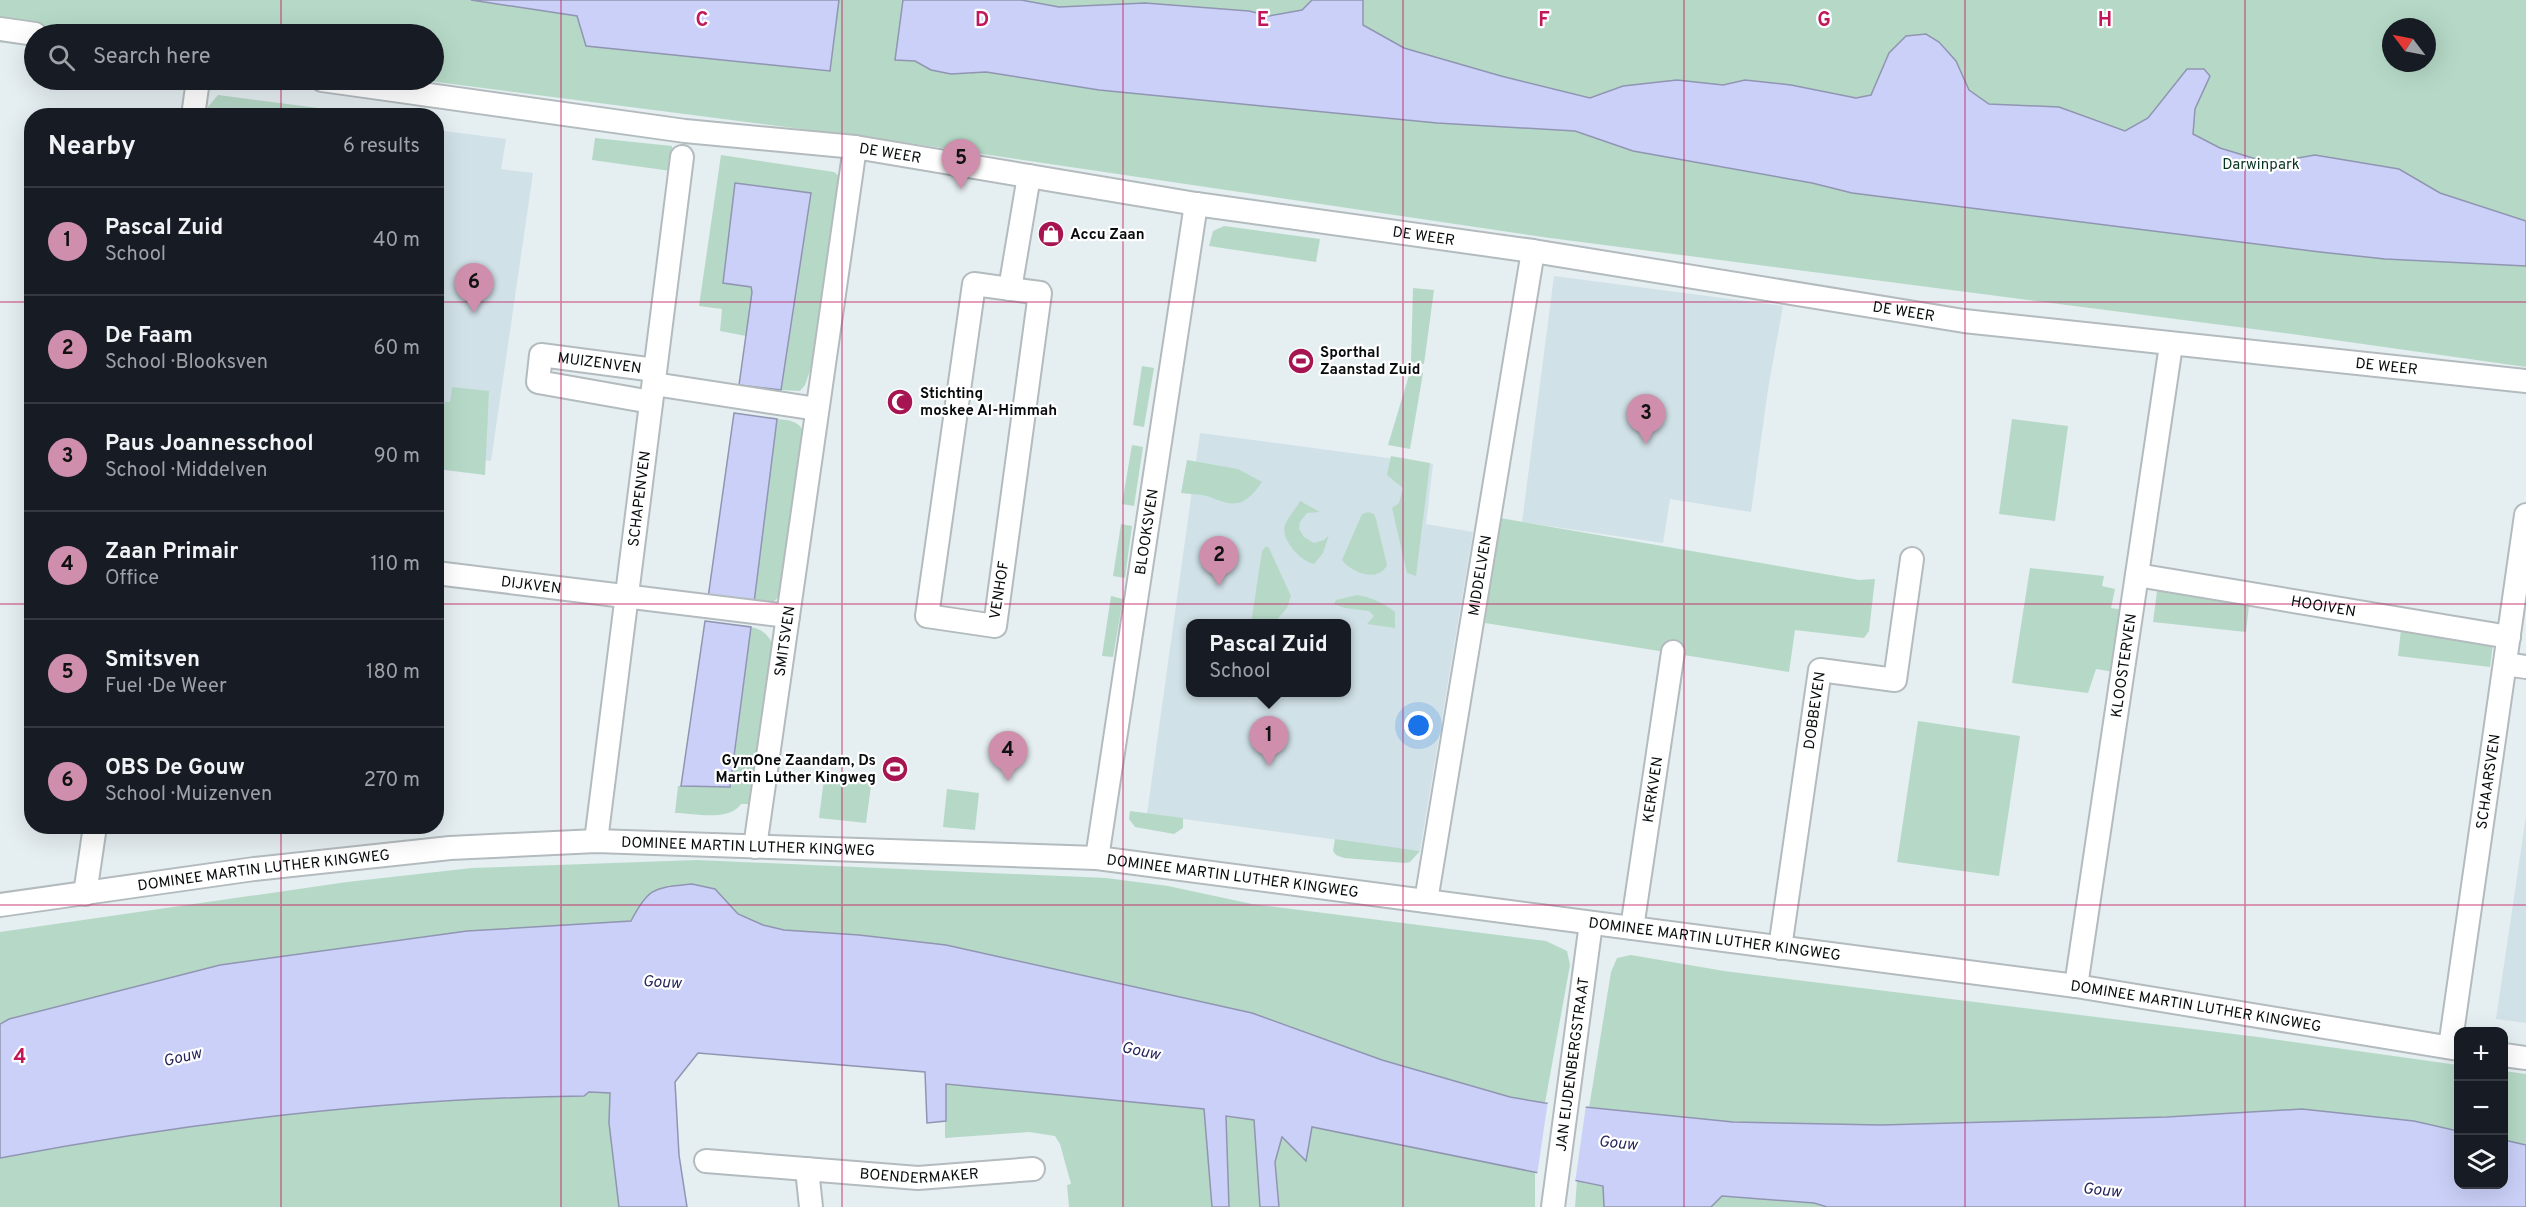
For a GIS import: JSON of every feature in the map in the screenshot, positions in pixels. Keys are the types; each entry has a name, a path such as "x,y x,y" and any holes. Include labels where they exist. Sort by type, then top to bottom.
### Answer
{"street":[{"path":"0,28 24,32"},
{"path":"194,108 197,90"},
{"name":"DE WEER","path":"393,90 685,131 855,147 1196,204 1533,251 1964,321 2171,345 2526,381"},
{"name":"SMITSVEN","path":"755,847 855,147"},
{"name":"SCHAPENVEN","path":"596,841 682,157"},
{"path":"1010,289 1029,176"},
{"name":"BLOOKSVEN","path":"1097,858 1196,204"},
{"name":"MIDDELVEN","path":"1426,901 1533,251"},
{"name":"VENHOF","path":"974,284 1010,289 1040,293 995,626 927,616 974,284"},
{"name":"KLOOSTERVEN","path":"2076,986 2171,345"},
{"path":"653,385 817,409"},
{"name":"SCHAARSVEN","path":"2457,1027 2515,665 2509,637 2526,515"},
{"name":"DOBBEVEN","path":"1780,948 1820,670 1895,680 1912,559"},
{"name":"DIJKVEN","path":"444,574 627,595"},
{"name":"HOOIVEN","path":"2137,575 2509,637"},
{"path":"627,595 788,616"},
{"name":"KERKVEN","path":"1632,928 1673,652"},
{"path":"85,894 94,834"},
{"name":"DOMINEE MARTIN LUTHER KINGWEG","path":"0,905 254,869 450,849 596,841 1097,858 2076,986 2454,1048"},
{"name":"JAN EIJDENBERGSTRAAT","path":"1553,1207 1591,923"},
{"path":"2508,1056 2526,1058"},
{"name":"BOENDERMAKER","path":"706,1161 918,1178 1033,1169"},
{"path":"807,1169 811,1207"}],"shaded area":[{"path":"444,131 506,139 501,169 533,173 491,461 444,454"},
{"path":"1554,276 1783,306 1768,389 1751,512 1670,499 1663,543 1522,522"},
{"path":"1200,433 1433,464 1426,524 1473,532 1420,851 1147,814"},
{"path":"2526,816 2526,1023 2496,1019"}],"green space":[{"name":"Darwinpark","path":"0,0 2526,0 2526,367 2299,335 1550,238 902,142 444,83 444,24 24,24 24,28 0,25"},
{"path":"218,95 319,108 208,108"},
{"path":"595,138 672,146 671,171 592,160"},
{"path":"721,155 834,172 839,176 840,183 813,362 805,385 800,391 781,390 811,193 723,282 751,287 752,292 746,336 720,331 722,309 699,306"},
{"path":"1224,226 1320,239 1316,262 1209,246 1213,231"},
{"path":"1413,288 1434,290 1424,364 1411,362"},
{"path":"1142,366 1154,368 1144,427 1133,425"},
{"path":"1410,372 1423,373 1410,449 1388,445"},
{"path":"452,387 489,391 485,475 444,470 444,402 450,402"},
{"path":"777,419 797,424 805,435 780,596 773,602 754,603"},
{"path":"2012,419 2068,426 2055,521 1999,514"},
{"path":"1132,445 1143,447 1134,506 1122,504"},
{"path":"1391,456 1430,463 1416,576 1407,573 1392,508 1399,503 1403,488 1387,475"},
{"path":"1187,460 1238,469 1262,482 1250,496 1239,503 1227,503 1203,495 1181,493"},
{"path":"1300,501 1320,512 1307,513 1300,522 1299,529 1304,537 1314,543 1324,540 1329,535 1323,553 1314,564 1298,555 1284,531 1286,522"},
{"path":"1368,512 1374,514 1376,519 1387,565 1378,574 1371,575 1352,569 1342,560 1362,514"},
{"path":"1500,518 1859,580 1875,579 1869,631 1864,638 1795,630 1789,672 1485,623"},
{"path":"1121,524 1132,526 1125,578 1113,576"},
{"path":"1266,546 1269,548 1291,596 1287,608 1277,619 1252,619 1262,551"},
{"path":"2030,568 2104,576 2102,586 2115,589 2111,608 2124,610 2114,672 2096,669 2088,693 2012,683"},
{"path":"2159,576 2251,587 2246,632 2153,622"},
{"path":"1357,595 1377,601 1395,612 1395,628 1367,624 1374,616 1369,611 1334,604 1336,600"},
{"path":"1111,596 1123,599 1113,657 1102,656"},
{"path":"2403,611 2496,622 2490,667 2398,656"},
{"path":"751,627 766,634 774,649 752,804 741,804 735,810 720,815 675,813 678,786 731,786"},
{"path":"1918,721 2020,736 1999,876 1897,862"},
{"path":"825,771 872,778 866,823 819,818"},
{"path":"947,789 979,793 975,830 943,827"},
{"path":"1130,811 1183,818 1183,828 1174,834 1135,827 1129,819"},
{"path":"1335,839 1420,851 1410,862 1405,863 1344,858 1333,851"},
{"path":"697,860 1106,878 1168,886 1252,904 1546,941 1567,951 1570,965 1545,1103 1510,1097 1382,1060 1252,1013 946,945 859,935 784,930 763,925 738,914 715,889 640,904 632,921 467,931 220,965 0,1023 0,932 347,882 472,868"},
{"path":"1631,955 1724,971 2258,1037 2454,1064 2454,1130 2414,1121 2302,1109 2167,1117 1881,1125 1733,1122 1589,1108 1611,972 1617,958"},
{"path":"2508,1072 2526,1074 2526,1145 2508,1141"},
{"path":"945,1084 1204,1109 1212,1207 1069,1207 1067,1185 1071,1184 1060,1144 1055,1136 1029,1132 945,1138"},
{"path":"589,1092 610,1093 609,1123 619,1207 0,1207 0,1158 145,1133 291,1114 437,1101 584,1096"},
{"path":"1225,1116 1311,1127 1535,1171 1535,1207 1229,1207"},
{"path":"1577,1180 1603,1186 1604,1207 1575,1207"},
{"path":"1722,1196 1814,1203 1827,1207 1711,1207"}],"water":[{"path":"471,0 839,0 830,71 586,46 577,16"},
{"path":"903,0 1021,0 1059,7 1145,3 1249,11 1269,16 1302,10 1312,0 1363,0 1363,25 1404,48 1501,76 1590,98 1623,86 1677,80 1723,85 1745,80 1791,85 1856,98 1871,95 1889,53 1906,36 1926,34 1939,42 1956,61 1969,90 1989,104 2059,107 2125,131 2148,118 2187,69 2204,69 2210,76 2195,109 2193,134 2220,148 2269,163 2315,155 2399,169 2440,193 2526,221 2526,266 2385,259 2320,252 1852,193 1812,183 1633,151 1575,131 1437,123 1099,90 986,72 951,74 931,70 915,61 895,60"},
{"path":"735,183 811,193 781,390 739,385 752,292 751,287 723,283"},
{"path":"734,413 777,419 754,603 708,598"},
{"path":"705,621 751,627 730,787 681,786"},
{"name":"Gouw","path":"692,884 715,889 738,914 763,925 784,930 859,935 946,945 1252,1013 1382,1060 1510,1097 1545,1103 1733,1122 1881,1125 2167,1117 2302,1109 2414,1121 2454,1130 2454,1189 2508,1189 2508,1141 2526,1145 2526,1207 1827,1207 1814,1203 1722,1196 1711,1207 1604,1207 1603,1186 1312,1127 1306,1161 1282,1137 1275,1162 1279,1207 1260,1207 1254,1120 1226,1116 1229,1207 1212,1207 1204,1109 946,1084 946,1121 927,1123 925,1072 698,1053 675,1082 679,1155 687,1207 619,1207 609,1123 610,1093 589,1092 584,1096 437,1101 291,1114 145,1133 0,1158 0,1024 9,1019 220,965 467,931 631,921 648,895 661,888"}],"pier":[{"path":"1548,1101 1586,1105 1575,1183 1537,1175"}],"place":[{"name":"Smitsven","path":"961,189"},
{"name":"Accu Zaan","path":"1051,234"},
{"name":"OBS De Gouw","path":"474,313"},
{"name":"Sporthal Zaanstad Zuid","path":"1301,361"},
{"name":"Stichting moskee Al-Himmah","path":"900,402"},
{"name":"Paus Joannesschool","path":"1646,444"},
{"name":"De Faam","path":"1219,586"},
{"name":"Pascal Zuid","path":"1269,766"},
{"name":"GymOne Zaandam, Ds Martin Luther Kingweg","path":"895,769"},
{"name":"Zaan Primair","path":"1008,781"}]}
